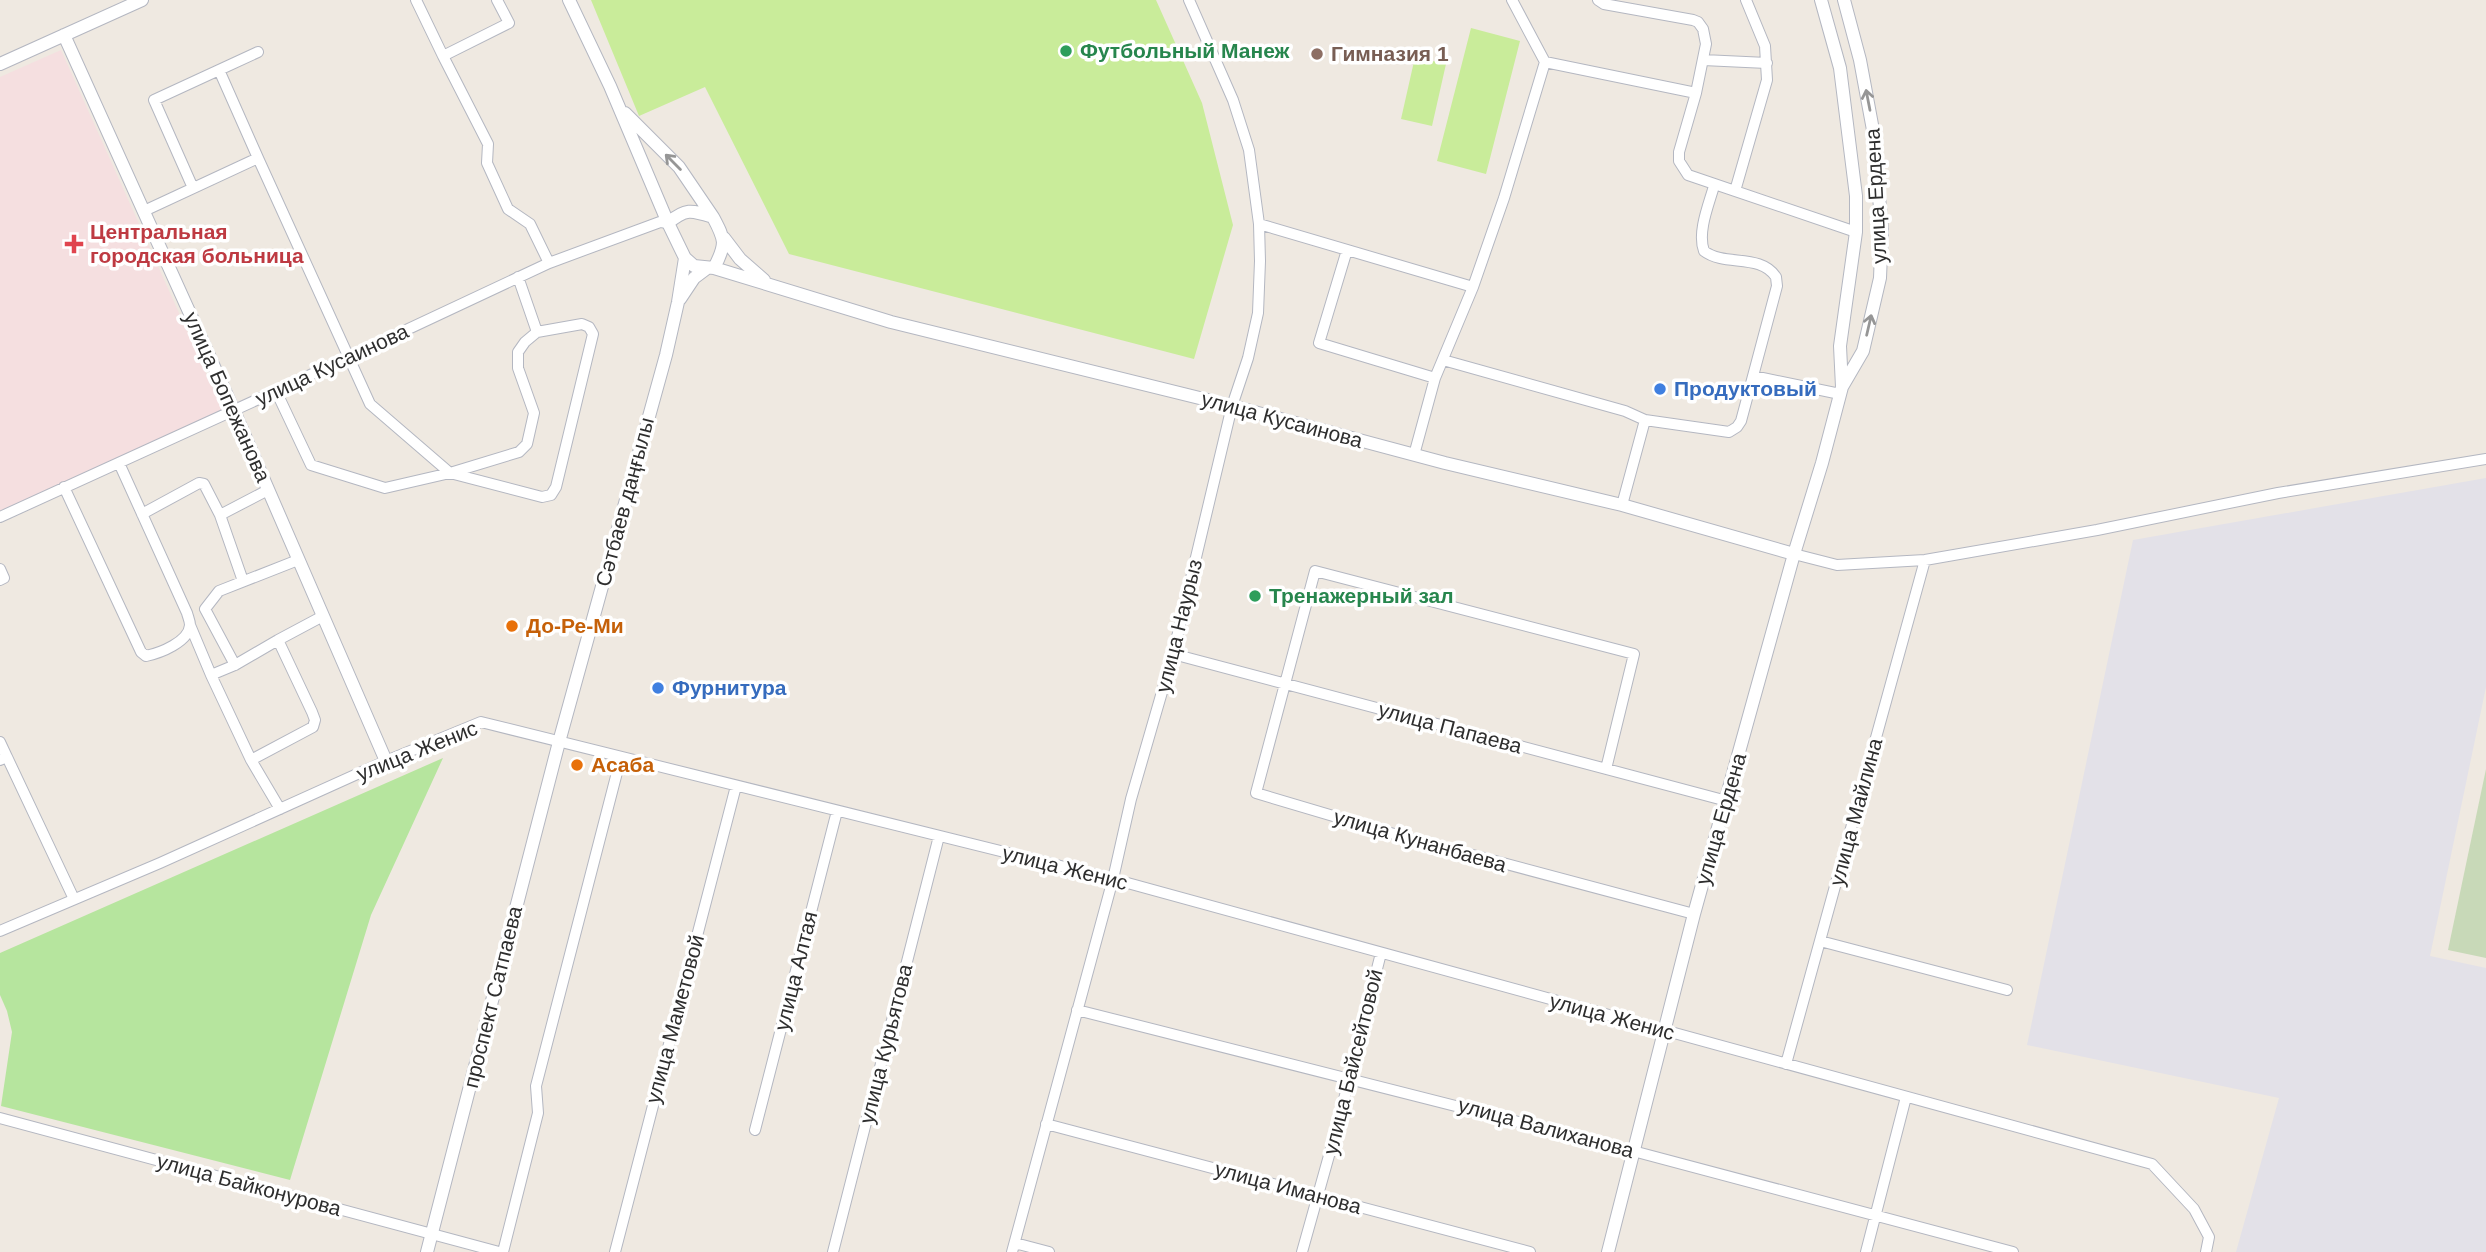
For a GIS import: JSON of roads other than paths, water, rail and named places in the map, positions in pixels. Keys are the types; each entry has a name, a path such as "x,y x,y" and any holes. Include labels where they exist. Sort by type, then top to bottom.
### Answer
{"street":[{"path":"0,64 142,0"},
{"path":"416,0 488,144 487,163 508,209 530,224 550,263"},
{"path":"443,55 509,23 497,0"},
{"path":"569,0 685,258 694,266 710,268"},
{"name":"улица Наурыз","path":"1014,1247 1113,879 1131,799 1173,654 1232,406 1248,358 1258,313 1259,224 1249,149 1233,100 1189,0"},
{"path":"1414,455 1435,378 1473,287 1504,198 1545,62 1512,0"},
{"path":"1598,0 1604,4 1698,22 1706,44 1696,93 1679,152 1679,161 1688,175 1856,232"},
{"path":"1735,191 1767,80 1765,46 1746,0"},
{"name":"улица Ердена","path":"1821,0 1840,68 1856,196 1856,232 1840,345 1841,391"},
{"name":"улица Ердена","path":"1608,1252 1663,1030 1794,554 1841,391 1863,351 1880,278 1882,230 1873,130 1860,60 1844,0"},
{"name":"улица Бопежанова","path":"64,35 234,411 386,761"},
{"path":"193,188 154,100 258,52"},
{"path":"1703,60 1767,63"},
{"path":"1545,62 1696,93"},
{"path":"219,70 370,404 450,473 542,497 551,495 556,487 593,334 589,327 582,324 537,332 518,352 518,368 534,414 527,444 519,452 450,473 385,488 311,465 276,391"},
{"path":"619,107 645,136 679,167 740,259 770,284"},
{"path":"144,211 258,158"},
{"path":"1443,360 1625,411 1645,420 1729,432 1737,427 1741,421 1777,286 1776,277 1764,265 1717,258 1704,251 1701,243 1702,230 1714,186"},
{"path":"668,223 685,211 713,217"},
{"name":"улица Кусаинова","path":"0,517 234,411 518,277 660,222 668,223"},
{"path":"1259,224 1473,287"},
{"path":"678,302 694,278 710,268 721,255 724,238"},
{"path":"1347,250 1319,342 1435,378"},
{"path":"678,302 685,258"},
{"name":"улица Кусаинова","path":"710,268 891,322 1622,505 1794,554"},
{"path":"518,277 537,332"},
{"name":"Сәтбаев даңғылы","path":"559,742 666,355 678,302"},
{"path":"1753,376 1841,391"},
{"path":"1622,505 1645,420"},
{"path":"1794,554 1837,565 1925,561 2278,494 2486,459"},
{"path":"119,463 187,613 211,675 251,760 280,809"},
{"path":"142,514 200,483 208,487 243,581"},
{"path":"64,487 141,652 145,656 152,655 178,642 187,634 190,625"},
{"path":"220,515 268,490"},
{"path":"235,665 205,609 219,591 298,560"},
{"name":"улица Майлина","path":"1786,1064 1925,561"},
{"path":"0,569 4,578 0,580"},
{"path":"1285,684 1314,574 1319,570 1632,653 1634,657 1606,769"},
{"path":"211,675 235,665 323,616"},
{"path":"251,760 313,727 312,712 278,640"},
{"name":"улица Папаева","path":"1173,654 1727,801"},
{"name":"улица Кунанбаева","path":"1285,684 1256,793 1394,834 1694,914"},
{"name":"улица Женис","path":"0,932 386,761 481,722 1113,879 2152,1164 2194,1209 2209,1237 2206,1252"},
{"path":"0,742 3,758 74,899"},
{"name":"проспект Сатпаева","path":"428,1252 559,742"},
{"path":"501,1252 538,1113 536,1086 621,757"},
{"name":"улица Маметовой","path":"615,1252 736,786"},
{"name":"улица Алтая","path":"755,1130 836,811"},
{"name":"улица Курьятова","path":"833,1252 939,836"},
{"path":"1820,941 2007,990"},
{"name":"улица Байсейтовой","path":"1302,1252 1381,953"},
{"name":"улица Валиханова","path":"1077,1010 1349,1077 2013,1252"},
{"path":"1866,1252 1906,1097"},
{"name":"улица Байконурова","path":"0,1118 501,1252"},
{"name":"улица Иманова","path":"1046,1124 1530,1252"},
{"path":"1014,1247 1049,1252"}],"place":[{"name":"Футбольный Манеж","path":"1066,51"},
{"name":"Гимназия 1","path":"1317,54"},
{"name":"Центральная городская больница","path":"74,244"},
{"name":"Продуктовый","path":"1660,389"},
{"name":"Тренажерный зал","path":"1255,596"},
{"name":"До-Ре-Ми","path":"512,626"},
{"name":"Фурнитура","path":"658,688"},
{"name":"Асаба","path":"577,765"}]}
